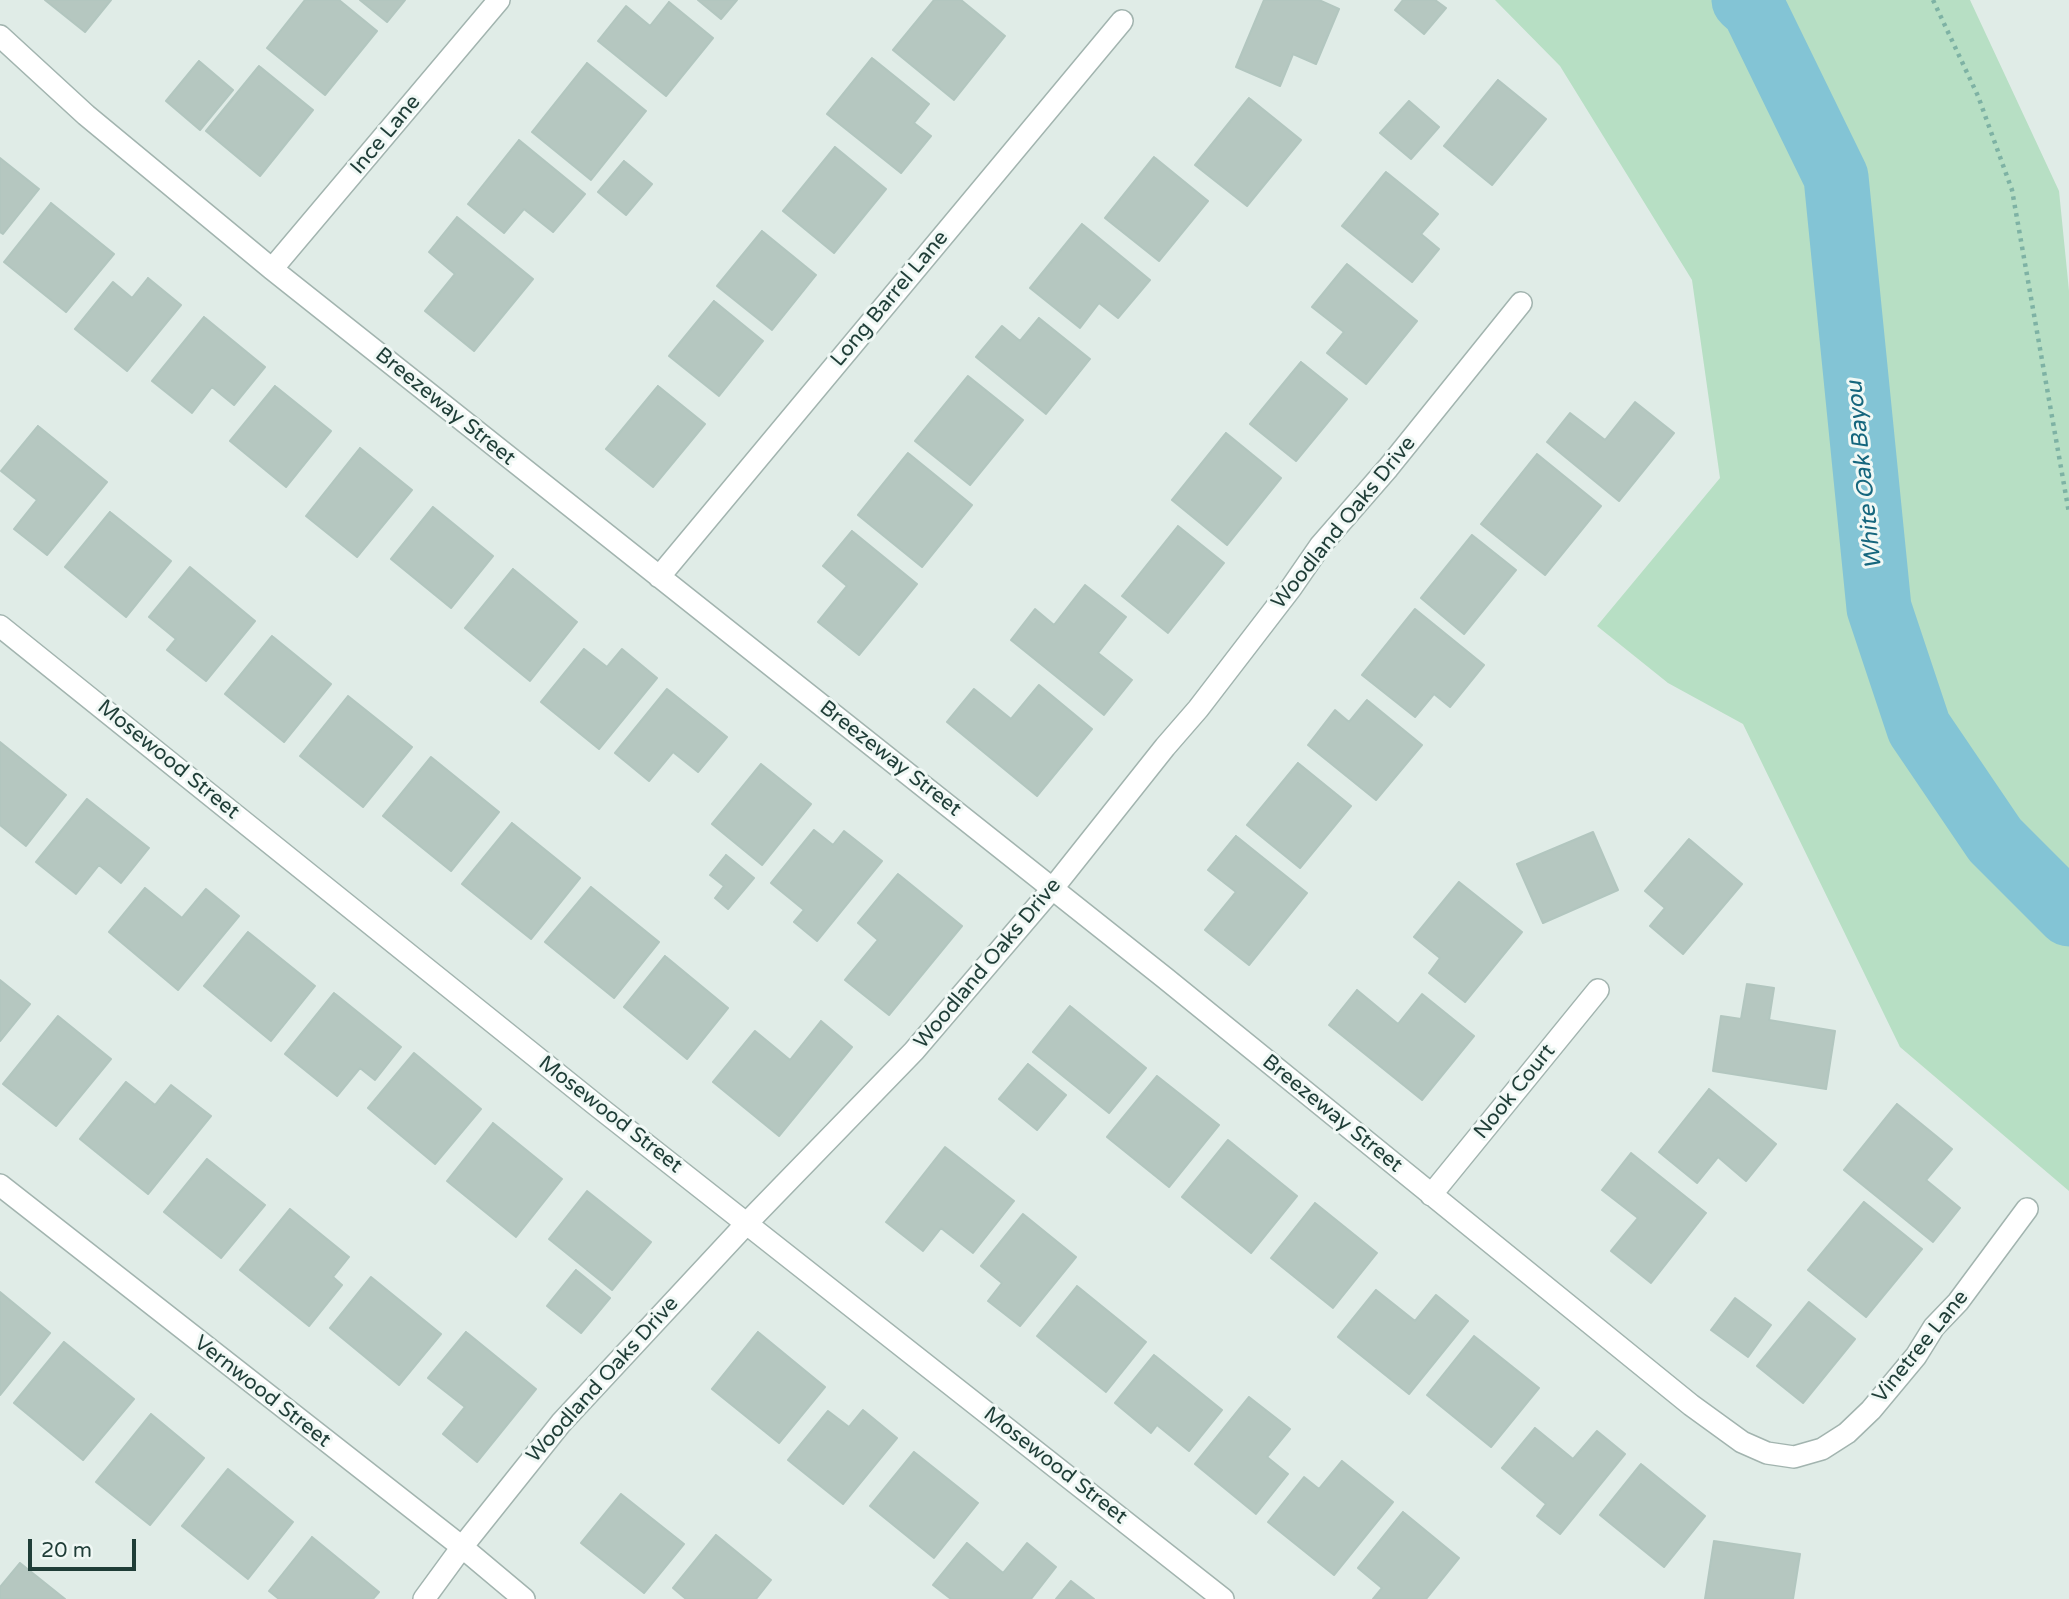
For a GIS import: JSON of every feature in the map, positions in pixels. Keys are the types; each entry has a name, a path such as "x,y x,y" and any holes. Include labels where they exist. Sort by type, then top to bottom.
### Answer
{"street":[{"name":"Ince Lane","path":"272,269 499,0"},
{"name":"Long Barrel Lane","path":"659,576 1122,21"},
{"name":"Breezeway Street","path":"0,36 86,115 272,269 1053,888 1692,1405 1742,1442 1767,1453 1794,1457"},
{"name":"Woodland Oaks Drive","path":"424,1599 461,1546 561,1423 747,1223 914,1051 1053,888 1165,747 1199,709 1320,546 1388,468 1521,303"},
{"name":"Mosewood Street","path":"0,626 596,1105 1223,1599"},
{"name":"Nook Court","path":"1431,1195 1598,989"},
{"name":"Vernwood Street","path":"0,1185 170,1321 461,1546 524,1599"},
{"name":"Vinetree Lane","path":"1794,1457 1822,1449 1847,1433 1871,1410 1916,1356 1934,1327 1958,1302 2027,1209"}],"path":[{"path":"1933,0 1978,96 2012,190 2069,513"}],"green space":[{"path":"1495,0 1970,0 2059,191 2069,291 2069,1191 1900,1047 1743,724 1668,683 1597,626 1720,478 1692,280 1560,66"}],"building":[{"path":"45,0 111,0 85,32"},
{"path":"305,0 339,0 377,31 325,95 267,48"},
{"path":"360,0 405,0 387,22"},
{"path":"698,0 737,0 721,19"},
{"path":"934,0 961,0 1005,36 954,100 893,50"},
{"path":"1264,0 1319,0 1339,9 1316,64 1293,54 1280,86 1236,67"},
{"path":"1403,0 1435,0 1446,8 1424,34 1395,10"},
{"path":"669,2 713,38 666,96 598,41 626,6 650,26"},
{"path":"872,58 929,104 914,123 931,136 901,173 827,114"},
{"path":"199,61 233,90 200,130 166,101"},
{"path":"587,63 646,111 591,180 532,132"},
{"path":"259,66 313,110 260,176 206,131"},
{"path":"1498,80 1546,119 1492,185 1444,146"},
{"path":"1249,98 1301,140 1247,206 1195,165"},
{"path":"1409,101 1439,127 1411,159 1380,133"},
{"path":"519,140 585,194 553,232 524,209 504,233 468,204"},
{"path":"835,147 886,189 834,253 783,211"},
{"path":"1154,157 1208,201 1159,261 1105,218"},
{"path":"0,158 39,189 3,234 0,232"},
{"path":"624,161 652,184 626,215 598,192"},
{"path":"1386,172 1438,214 1421,234 1439,249 1412,282 1342,226"},
{"path":"51,203 114,254 66,312 4,262"},
{"path":"457,217 533,279 474,351 425,311 455,274 429,252"},
{"path":"1082,224 1150,280 1118,318 1099,303 1080,328 1030,288"},
{"path":"762,231 816,275 772,330 717,286"},
{"path":"1347,264 1417,321 1366,384 1327,353 1344,332 1312,307"},
{"path":"148,278 181,305 127,371 75,329 113,282 132,298"},
{"path":"714,301 763,341 719,396 669,356"},
{"path":"204,317 265,367 234,405 212,387 192,413 152,381"},
{"path":"1039,318 1090,359 1046,414 976,357 1002,326 1020,341"},
{"path":"1301,362 1347,399 1296,461 1250,424"},
{"path":"968,376 1023,420 970,485 915,441"},
{"path":"275,386 331,431 286,487 230,441"},
{"path":"658,386 705,424 653,487 606,449"},
{"path":"1635,402 1674,433 1619,501 1547,442 1570,413 1605,440"},
{"path":"38,426 107,482 47,555 14,529 37,500 1,471"},
{"path":"1226,433 1281,478 1227,545 1172,500"},
{"path":"360,448 412,490 357,557 306,516"},
{"path":"908,453 972,505 922,567 858,515"},
{"path":"1537,454 1601,506 1545,575 1481,524"},
{"path":"433,507 493,556 451,608 391,559"},
{"path":"110,512 171,561 126,617 65,567"},
{"path":"1178,526 1224,563 1168,633 1122,596"},
{"path":"852,531 917,584 859,655 818,622 847,586 823,566"},
{"path":"1472,535 1516,570 1464,634 1421,598"},
{"path":"190,567 255,621 206,681 167,650 176,639 149,617"},
{"path":"513,569 577,622 530,681 465,628"},
{"path":"1085,585 1126,617 1098,653 1132,680 1104,715 1011,640 1035,609 1054,625"},
{"path":"1415,609 1484,665 1450,707 1434,694 1415,717 1362,675"},
{"path":"272,636 331,684 284,742 225,694"},
{"path":"584,649 607,667 622,649 657,678 599,749 541,702"},
{"path":"1039,685 1092,729 1037,796 947,722 974,689 1011,719"},
{"path":"667,689 727,737 698,772 673,752 649,781 615,753"},
{"path":"348,696 412,747 363,807 300,756"},
{"path":"1367,700 1422,745 1376,800 1308,745 1335,710 1349,722"},
{"path":"0,742 66,795 26,846 0,825"},
{"path":"431,757 499,812 451,871 383,816"},
{"path":"1298,763 1351,806 1300,868 1247,825"},
{"path":"761,764 811,804 762,865 712,824"},
{"path":"87,799 149,848 121,883 99,865 76,894 36,862"},
{"path":"512,823 580,878 531,939 462,884"},
{"path":"814,830 833,845 844,831 882,861 817,941 794,922 804,910 771,883"},
{"path":"1593,832 1618,890 1543,923 1517,864"},
{"path":"1236,836 1307,893 1249,965 1205,930 1236,892 1208,870"},
{"path":"1689,839 1742,884 1683,954 1650,926 1665,908 1645,891"},
{"path":"726,855 754,878 728,909 715,898 724,886 710,875"},
{"path":"898,874 962,926 889,1015 845,980 878,940 858,923"},
{"path":"1459,882 1522,932 1465,1002 1429,973 1440,958 1414,937"},
{"path":"591,887 659,942 614,998 545,942"},
{"path":"145,888 182,918 206,889 239,916 178,990 109,932"},
{"path":"248,932 315,986 271,1041 204,986"},
{"path":"665,956 728,1008 687,1059 624,1007"},
{"path":"0,980 30,1004 0,1041"},
{"path":"1747,984 1774,988 1769,1020 1835,1031 1826,1089 1713,1071 1721,1016 1741,1019"},
{"path":"1357,990 1398,1024 1422,994 1474,1036 1422,1100 1329,1025"},
{"path":"334,993 401,1047 375,1080 360,1068 337,1096 285,1054"},
{"path":"1070,1006 1146,1068 1109,1113 1033,1052"},
{"path":"58,1016 111,1059 56,1126 3,1084"},
{"path":"821,1021 852,1047 779,1136 713,1082 755,1031 790,1060"},
{"path":"414,1053 481,1109 435,1164 368,1108"},
{"path":"1028,1064 1066,1095 1037,1130 999,1099"},
{"path":"1157,1076 1219,1125 1169,1187 1107,1137"},
{"path":"126,1082 155,1105 171,1085 211,1116 148,1194 80,1139"},
{"path":"1709,1089 1776,1144 1746,1181 1718,1157 1697,1183 1659,1152"},
{"path":"1897,1104 1952,1149 1926,1180 1960,1208 1933,1242 1844,1170"},
{"path":"493,1123 562,1179 516,1237 447,1181"},
{"path":"1228,1140 1297,1196 1251,1253 1182,1197"},
{"path":"945,1147 1014,1201 973,1253 941,1228 923,1251 886,1222"},
{"path":"1631,1153 1706,1213 1651,1283 1611,1251 1638,1218 1602,1190"},
{"path":"207,1159 265,1205 221,1258 164,1212"},
{"path":"587,1191 651,1242 612,1290 549,1239"},
{"path":"1864,1202 1922,1249 1866,1317 1808,1270"},
{"path":"1315,1203 1377,1253 1333,1308 1271,1258"},
{"path":"290,1209 349,1257 333,1277 342,1285 309,1326 240,1270"},
{"path":"1023,1214 1076,1257 1020,1326 988,1301 1002,1283 981,1266"},
{"path":"576,1270 610,1298 581,1333 547,1306"},
{"path":"371,1277 441,1334 399,1385 330,1328"},
{"path":"1077,1286 1146,1342 1106,1392 1037,1336"},
{"path":"1376,1290 1415,1321 1436,1295 1468,1321 1409,1394 1338,1337"},
{"path":"0,1292 50,1333 0,1395"},
{"path":"1735,1298 1771,1325 1748,1357 1711,1330"},
{"path":"1809,1302 1855,1339 1803,1403 1757,1366"},
{"path":"466,1332 536,1389 477,1462 443,1434 465,1407 428,1378"},
{"path":"758,1332 825,1387 779,1443 712,1389"},
{"path":"1474,1336 1539,1388 1491,1447 1427,1395"},
{"path":"64,1342 134,1399 83,1460 14,1403"},
{"path":"1154,1355 1222,1410 1189,1451 1157,1425 1151,1433 1115,1403"},
{"path":"1249,1397 1290,1429 1267,1457 1288,1474 1256,1514 1195,1464"},
{"path":"863,1410 897,1438 843,1504 788,1460 828,1411 849,1427"},
{"path":"151,1414 204,1458 150,1525 96,1482"},
{"path":"1535,1428 1573,1459 1597,1431 1625,1454 1560,1534 1537,1516 1546,1504 1502,1468"},
{"path":"914,1452 978,1503 934,1558 870,1506"},
{"path":"1342,1461 1393,1502 1334,1575 1268,1522 1304,1477 1319,1489"},
{"path":"1641,1464 1705,1516 1664,1567 1600,1515"},
{"path":"228,1469 293,1522 248,1579 182,1526"},
{"path":"621,1494 684,1544 644,1593 581,1543"},
{"path":"1403,1512 1459,1558 1426,1599 1373,1599 1382,1588 1358,1568"},
{"path":"716,1535 771,1580 756,1599 686,1599 673,1588"},
{"path":"312,1537 379,1592 373,1599 279,1599 269,1591"},
{"path":"1714,1541 1800,1554 1793,1599 1705,1599"},
{"path":"967,1543 1003,1573 1027,1543 1056,1567 1031,1599 951,1599 933,1585"},
{"path":"20,1563 65,1599 0,1599 0,1587"},
{"path":"1071,1581 1094,1599 1056,1599"}],"waterway":[{"name":"White Oak Bayou","path":"1744,0 1754,9 1836,177 1879,608 1919,728 1995,840 2069,914"}]}
